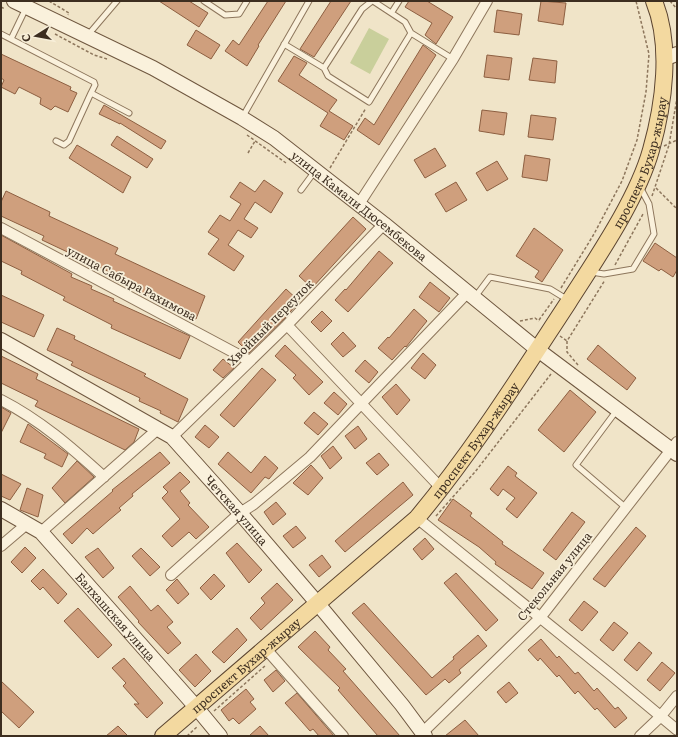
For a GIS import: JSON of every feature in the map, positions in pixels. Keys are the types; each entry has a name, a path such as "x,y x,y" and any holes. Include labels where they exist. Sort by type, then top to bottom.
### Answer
{"main road":[{"name":"проспект Бухар-жырау","path":"163,736 417,518 442,488 538,350 563,297 588,272 638,183 651,150 671,56 654,1"}],"street":[{"name":"улица Камали Дюсембекова","path":"14,1 152,68 242,125 274,138 472,294 538,350 675,449"},
{"path":"359,204 453,59 487,1"},
{"name":"Хвойный переулок","path":"172,437 287,325 384,224"},
{"name":"улица Сабыра Рахимова","path":"1,228 250,361"},
{"path":"171,575 240,513 254,504 310,457 472,294"},
{"path":"287,325 442,488"},
{"name":"Четская улица","path":"1,340 159,428 172,437 318,604 402,705 424,734"},
{"path":"1,400 59,436 104,476"},
{"path":"41,532 159,428"},
{"name":"Стекольная улица","path":"424,734 540,618 625,507 675,449"},
{"name":"Балхашская улица","path":"1,509 28,523 41,532 220,736"},
{"path":"417,518 677,730"},
{"path":"1,546 28,523"},
{"path":"266,649 342,736"},
{"path":"640,736 677,696"}],"lane":[{"path":"88,36 117,1"},
{"path":"204,1 225,15 239,14 247,1"},
{"path":"242,125 284,44 309,1"},
{"path":"324,68 362,9 373,1 392,12 405,22 411,33 453,59"},
{"path":"392,12 399,1"},
{"path":"11,39 26,7"},
{"path":"284,44 324,68 328,76 369,102 411,33"},
{"path":"1,34 94,82 95,85 69,141 64,145 56,141"},
{"path":"91,93 129,113"},
{"path":"301,190 320,173"},
{"path":"588,272 610,273 633,269 654,234 649,204 638,183"},
{"path":"472,294 490,277 550,289 563,297"},
{"path":"618,409 576,466 625,507"}],"path":[{"path":"49,1 69,13"},
{"path":"538,320 563,297 622,181 637,140 646,92 649,54 636,1"},
{"path":"670,1 677,9"},
{"path":"581,368 567,352 567,341 610,273 649,204 656,188 669,145 677,98"},
{"path":"320,173 369,102"},
{"path":"242,125 255,141 291,166"},
{"path":"248,153 255,141"},
{"path":"656,188 677,209"}],"green space":[{"path":"369,28 389,39 370,74 350,63"}],"building":[{"path":"159,1 189,1 208,13 199,27"},
{"path":"268,1 286,1 258,45 259,46 247,66 225,51 233,40 239,45"},
{"path":"331,1 351,1 314,57 300,49"},
{"path":"409,1 427,1 453,17 436,44 425,35 432,23 405,7"},
{"path":"541,1 566,3 563,25 538,21"},
{"path":"497,10 522,14 519,35 494,32"},
{"path":"196,30 220,45 211,59 187,45"},
{"path":"423,45 436,55 379,145 357,130 365,118 374,125"},
{"path":"1,54 71,87 70,90 77,93 68,112 55,106 51,110 40,104 41,98 19,87 15,94 1,87 4,80 1,78"},
{"path":"487,55 512,58 509,80 484,77"},
{"path":"294,56 307,63 299,75 337,100 329,111 353,126 344,140 320,126 328,113 278,81"},
{"path":"533,58 557,61 555,83 529,80"},
{"path":"104,105 166,141 161,149 120,123 99,114"},
{"path":"482,110 507,113 504,135 479,131"},
{"path":"531,115 556,118 553,140 528,137"},
{"path":"117,136 153,159 147,168 111,145"},
{"path":"77,145 131,177 123,193 69,158"},
{"path":"435,148 446,166 425,178 414,160"},
{"path":"525,155 550,159 547,181 522,177"},
{"path":"497,161 508,179 487,191 476,173"},
{"path":"264,180 283,193 271,213 255,202 244,219 258,228 251,238 238,230 228,245 244,256 234,271 208,254 219,239 208,232 220,215 230,221 241,204 230,197 240,182 255,192"},
{"path":"456,182 467,200 446,212 435,194"},
{"path":"6,191 50,212 49,216 118,248 115,254 205,296 196,319 110,278 112,273 42,240 44,236 1,216 1,202"},
{"path":"353,217 366,229 312,288 299,276"},
{"path":"534,228 563,250 542,282 535,277 539,271 516,256"},
{"path":"1,235 72,274 71,277 92,286 91,289 114,299 113,301 190,336 180,359 111,328 112,325 63,300 65,297 21,274 22,271 1,261"},
{"path":"655,243 677,258 677,270 673,277 661,269 659,271 643,261"},
{"path":"379,251 393,263 348,312 335,300 345,289 346,290"},
{"path":"430,282 450,298 439,312 419,297"},
{"path":"286,289 299,301 287,316 249,353 238,342"},
{"path":"1,295 44,315 34,337 1,322"},
{"path":"414,309 427,321 406,347 405,346 392,360 378,348 388,337 389,338"},
{"path":"322,311 332,321 321,332 311,322"},
{"path":"57,328 75,336 74,339 146,374 144,376 188,399 178,422 160,413 161,411 139,401 140,398 71,365 73,362 47,350"},
{"path":"343,332 356,346 343,357 331,344"},
{"path":"285,345 323,382 309,395 293,378 296,375 275,356"},
{"path":"598,345 636,378 627,390 587,359"},
{"path":"423,353 436,365 425,379 411,368"},
{"path":"1,356 38,374 36,379 139,429 134,442 125,450 35,406 38,401 1,383"},
{"path":"223,359 234,368 223,378 213,370"},
{"path":"365,360 378,372 369,383 355,371"},
{"path":"262,368 276,380 234,427 220,415"},
{"path":"396,384 410,400 397,415 382,397"},
{"path":"570,390 596,412 564,452 538,430"},
{"path":"334,392 347,404 338,415 324,403"},
{"path":"1,407 11,413 1,433"},
{"path":"314,412 328,424 318,435 304,423"},
{"path":"28,424 68,454 62,467 44,458 46,454 20,442"},
{"path":"205,425 219,437 209,448 195,437"},
{"path":"358,426 367,439 355,449 345,436"},
{"path":"333,446 342,458 330,469 321,456"},
{"path":"160,452 170,463 132,494 133,496 119,508 121,510 93,534 87,528 72,544 63,534 113,491 112,490"},
{"path":"228,452 251,473 265,456 278,468 269,479 265,477 251,493 218,464"},
{"path":"379,453 389,465 377,475 366,463"},
{"path":"77,461 94,477 65,503 52,488"},
{"path":"311,465 323,478 308,495 293,483"},
{"path":"508,466 517,473 515,476 537,493 517,518 506,509 515,498 503,489 498,496 490,489"},
{"path":"180,472 190,482 180,491 190,503 188,505 209,527 196,539 189,532 172,547 162,536 180,519 162,498 168,492 163,487"},
{"path":"1,474 21,484 10,500 1,496"},
{"path":"403,482 413,495 345,552 335,541"},
{"path":"27,488 43,495 38,517 20,510"},
{"path":"453,499 472,513 470,516 503,542 502,544 544,573 532,589 495,564 496,562 479,547 438,520"},
{"path":"276,502 286,514 273,525 264,512"},
{"path":"572,512 585,522 556,560 543,550"},
{"path":"296,526 306,538 293,548 283,536"},
{"path":"636,527 646,536 605,587 593,579"},
{"path":"425,538 434,549 422,560 413,549"},
{"path":"237,543 262,570 249,583 226,553"},
{"path":"25,547 36,558 22,573 11,562"},
{"path":"98,548 114,568 103,578 85,557"},
{"path":"141,548 160,567 150,576 132,556"},
{"path":"322,555 331,567 319,577 309,565"},
{"path":"43,569 67,594 58,604 43,587 40,590 31,581"},
{"path":"456,573 498,620 486,631 444,583"},
{"path":"214,574 225,586 211,600 200,588"},
{"path":"177,579 189,594 178,604 166,590"},
{"path":"277,583 293,600 261,630 250,618 265,603 261,598"},
{"path":"130,586 151,611 158,605 173,622 167,627 181,643 168,654 138,622 139,621 118,597"},
{"path":"584,601 598,612 582,631 569,620"},
{"path":"364,603 432,678 478,635 487,646 459,670 461,673 449,683 445,679 426,695 352,613"},
{"path":"78,608 112,645 98,658 64,621"},
{"path":"614,622 628,633 613,651 600,640"},
{"path":"237,628 247,640 224,663 212,652"},
{"path":"315,631 330,647 328,650 346,669 343,671 400,736 378,736 338,690 340,688 298,647"},
{"path":"541,639 557,658 559,656 575,674 578,672 594,691 597,688 615,709 618,707 627,718 615,728 597,708 595,710 578,691 575,694 559,675 557,677 540,658 538,661 528,650"},
{"path":"639,642 652,653 637,671 624,660"},
{"path":"196,654 211,671 195,687 179,670"},
{"path":"124,658 163,703 147,718 134,704 139,704 123,686 126,683 112,668"},
{"path":"662,662 675,673 660,691 647,680"},
{"path":"276,670 285,681 273,692 264,680"},
{"path":"1,681 34,712 19,728 1,711"},
{"path":"509,682 518,693 506,703 497,692"},
{"path":"246,689 254,699 250,702 256,709 239,724 233,718 229,721 221,710"},
{"path":"297,693 334,736 319,736 313,729 310,731 285,703"},
{"path":"465,720 479,736 445,736"},
{"path":"118,726 128,736 106,736"},
{"path":"260,726 269,736 249,736"}]}
